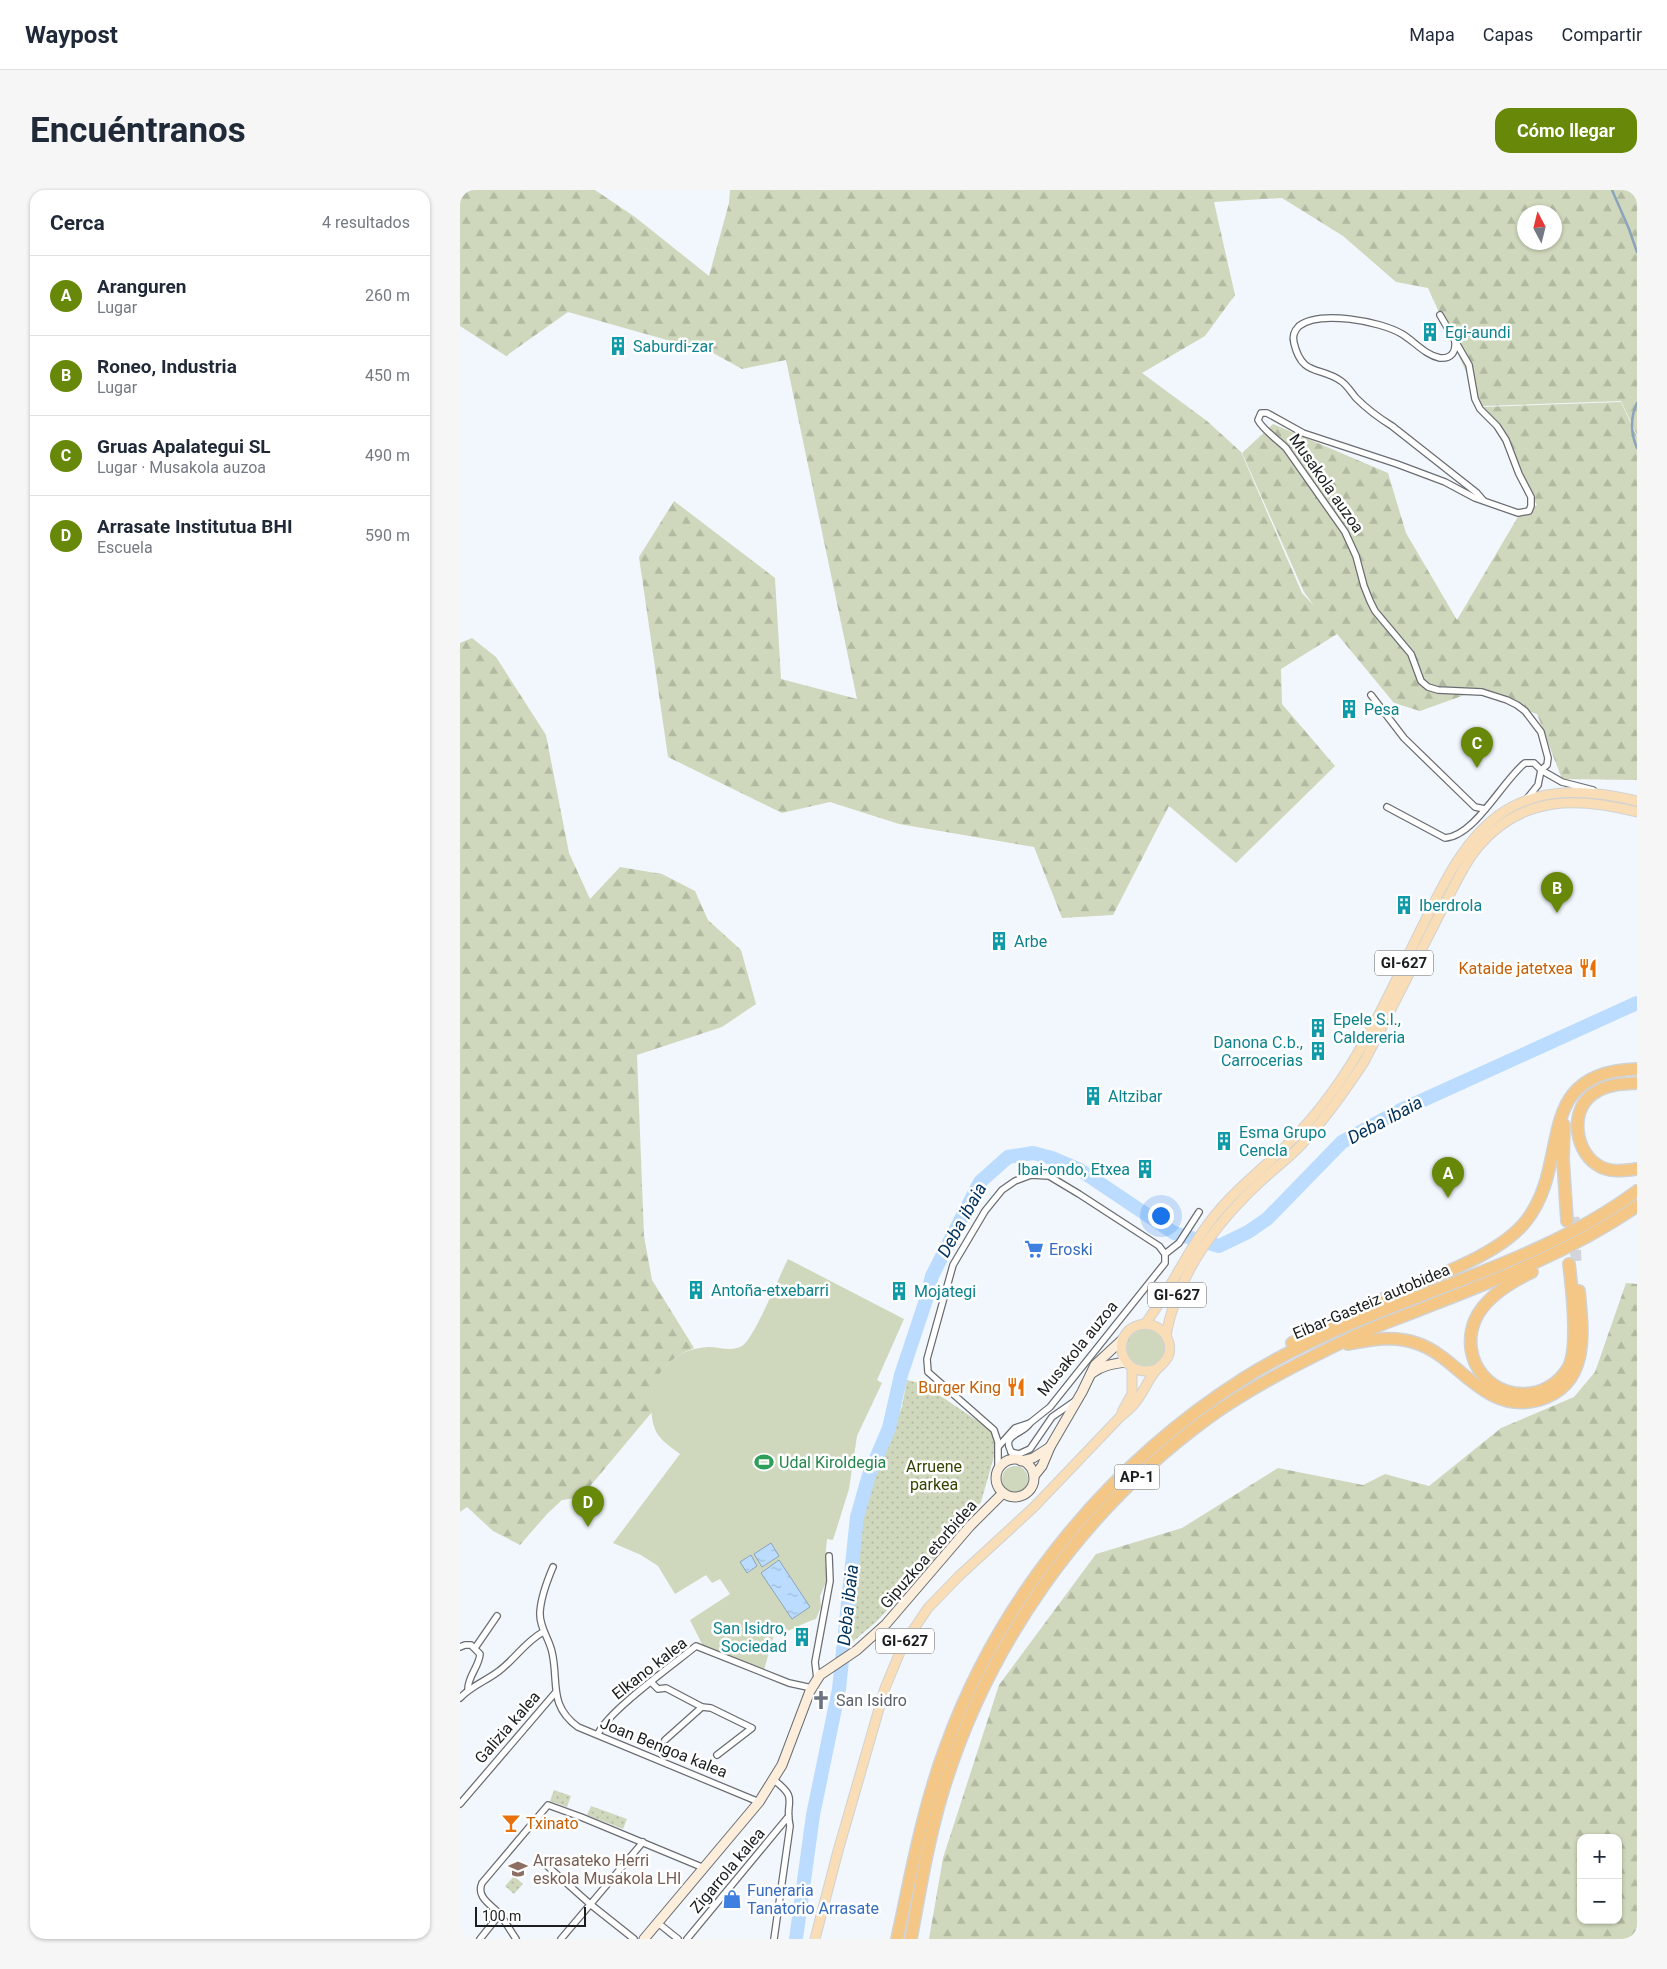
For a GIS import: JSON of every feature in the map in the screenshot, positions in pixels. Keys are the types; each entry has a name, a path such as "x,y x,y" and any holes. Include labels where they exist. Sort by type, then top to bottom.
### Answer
{"highway":[{"path":"1203,1406 1227,1384 1294,1342 1501,1245 1514,1234 1530,1215 1543,1193 1548,1178 1557,1125 1566,1106 1578,1088 1601,1074 1637,1069"},
{"path":"1566,1106 1563,1131 1570,1219 1571,1140 1572,1124 1576,1114 1594,1092 1605,1087 1637,1083"},
{"path":"1580,1108 1579,1139 1589,1158 1597,1165 1608,1170 1637,1169"},
{"name":"Eibar-Gasteiz autobidea","path":"897,1939 930,1792 945,1747 967,1695 992,1645 1036,1576 1090,1508 1130,1468 1203,1406 1244,1378 1290,1352 1353,1323 1504,1263 1553,1240 1591,1220 1637,1191"},
{"name":"Eibar-Gasteiz autobidea","path":"911,1939 933,1829 957,1749 978,1698 1002,1652 1034,1599 1099,1517 1141,1474 1209,1418 1248,1392 1360,1334 1509,1275 1560,1252 1637,1206"},
{"path":"1337,1346 1383,1338 1408,1341 1431,1349 1478,1386 1494,1396 1522,1402 1548,1397 1557,1392 1572,1376 1581,1354 1582,1333 1573,1263 1575,1340 1569,1366 1552,1385 1529,1394 1516,1394 1502,1390 1489,1382 1475,1362 1471,1349 1471,1333 1476,1319 1486,1304 1505,1287 1559,1259 1597,1231"}],"main road":[{"name":"GI-627","path":"1166,1335 1170,1312 1204,1228 1236,1191 1294,1138 1331,1094 1358,1053 1455,864 1468,845 1500,814 1537,796 1577,792 1637,800"},
{"name":"GI-627","path":"1145,1324 1193,1255 1255,1187 1301,1145 1340,1098 1364,1062 1467,862 1492,833 1522,812 1558,802 1595,804 1637,812"},
{"name":"GI-627","path":"815,1939 885,1688 903,1645 914,1627 934,1602 959,1576 1034,1507 1120,1416 1134,1406 1157,1369 1166,1361 1169,1342 1166,1335 1160,1329 1145,1324 1132,1328 1123,1340 1122,1351 1129,1365 1132,1394 1120,1416"},
{"path":"1129,1365 1140,1371 1149,1372 1157,1369"}],"street":[{"name":"Musakola auzoa","path":"1440,315 1469,365 1475,398 1480,409 1498,426 1506,440 1518,474 1531,497 1529,511 1518,513 1483,500 1445,482 1404,466 1303,432 1266,413 1258,415 1258,420 1286,448 1345,532 1356,556 1364,586 1375,611 1411,654 1422,682 1428,687 1438,690 1482,692 1507,700 1517,705 1532,719 1541,732 1548,758 1547,765 1541,770 1538,785 1524,801"},
{"name":"Musakola auzoa","path":"1455,342 1453,354 1443,358 1437,357 1389,327 1367,321 1341,319 1314,321 1300,326 1294,332 1293,338 1298,356 1305,366 1339,380 1376,416 1392,426 1477,493 1483,500"},
{"path":"1371,695 1419,754 1475,807 1485,809"},
{"path":"1387,807 1445,838 1453,837 1485,809 1525,763 1534,763 1541,770 1562,782 1606,795"},
{"path":"1030,1423 1028,1427 1013,1434 1009,1446 1016,1457 1030,1468 1034,1476 1033,1484 1026,1494 1015,1497 1003,1493 998,1487 996,1480 998,1447 997,1437 992,1426 928,1372 927,1359 953,1265 986,1211 1002,1190 1015,1181 1031,1175 1049,1176 1159,1246 1165,1254"},
{"name":"Musakola auzoa","path":"998,1447 1015,1428 1030,1423 1049,1407 1164,1263 1165,1254 1179,1243 1197,1215"},
{"name":"Musakola auzoa","path":"1034,1476 1042,1466 1050,1447 1079,1398 1095,1365 1123,1340"},
{"name":"Musakola auzoa","path":"1092,1374 1099,1368 1107,1365 1129,1365"},
{"path":"998,1470 1006,1462 1030,1449 1052,1417 1079,1398"},
{"path":"1016,1457 1032,1458 1050,1447"},
{"name":"Gipuzkoa etorbidea","path":"644,1939 759,1802 774,1780 817,1679 857,1650 886,1624 970,1526 1003,1493"},
{"path":"817,1679 815,1662 830,1581 829,1556"},
{"path":"553,1566 540,1610 543,1632 553,1655 555,1693"},
{"path":"475,1648 497,1616"},
{"path":"460,1698 468,1689 500,1671 527,1643 543,1632"},
{"path":"460,1647 464,1644 471,1645 480,1654 480,1661 468,1682 468,1689"},
{"name":"Elkano kalea","path":"598,1734 603,1724 696,1646 789,1684 812,1688"},
{"path":"651,1682 658,1689 666,1688 702,1707 711,1708 752,1728 717,1756"},
{"name":"Joan Bengoa kalea","path":"555,1693 567,1718 578,1727 759,1802"},
{"name":"Galizia kalea","path":"460,1804 555,1693"},
{"path":"665,1740 702,1707"},
{"name":"Zigarrola kalea","path":"774,1780 788,1792 790,1797 788,1817 790,1826 774,1939"},
{"path":"516,1939 500,1914 480,1895 479,1890 482,1883 548,1805 704,1868"},
{"name":"Zigarrola kalea","path":"687,1939 788,1817"},
{"path":"561,1939 643,1842"},
{"path":"544,1864 634,1939"},
{"path":"480,1939 500,1914"},
{"path":"658,1922 678,1939"}],"green space":[{"path":"460,190 595,190 635,217 709,276 729,203 730,190 1637,190 1637,435 1621,401 1482,407 1428,288 1396,282 1343,236 1282,198 1214,202 1235,295 1205,336 1142,373 1207,421 1241,452 1302,593 1314,606 1304,592 1242,453 1273,424 1388,473 1406,533 1457,620 1519,515 1537,505 1483,407 1621,402 1637,437 1637,780 1562,779 1537,714 1473,692 1420,711 1394,703 1337,634 1281,669 1282,704 1335,766 1236,863 1169,806 1113,915 1062,918 1034,847 899,824 830,802 782,813 668,757 639,557 674,501 775,578 781,679 857,699 786,360 742,369 713,353 568,312 506,356 460,326"},
{"path":"472,638 496,657 546,735 569,853 590,899 620,867 662,874 695,891 708,920 741,950 756,1004 722,1027 637,1055 644,1236 652,1280 694,1348 666,1365 656,1380 652,1412 581,1497 562,1500 520,1545 493,1531 467,1507 460,1512 460,643"},
{"name":"Udal Kiroldegia","path":"788,1259 904,1319 877,1380 882,1383 857,1436 849,1489 833,1540 827,1539 825,1560 827,1580 820,1596 821,1607 816,1619 774,1635 764,1670 703,1646 690,1620 730,1594 720,1579 712,1583 706,1575 675,1594 658,1566 641,1555 613,1543 680,1454 661,1439 653,1422 652,1393 660,1372 676,1357 697,1348 730,1349 742,1346 760,1319"},
{"path":"1626,1283 1637,1284 1637,1939 929,1939 943,1858 999,1685 1096,1554 1182,1528 1278,1468 1363,1485 1385,1474 1429,1486 1501,1428 1574,1397 1595,1372"},
{"path":"1142,1328 1149,1329 1161,1336 1166,1348 1166,1354 1158,1364 1138,1368 1125,1353 1129,1338"},
{"name":"Arruene parkea","path":"907,1380 923,1384 988,1428 993,1433 995,1453 981,1502 919,1577 876,1622 850,1644 858,1577 860,1517 902,1406"},
{"path":"1015,1466 1024,1470 1028,1479 1024,1488 1015,1492 1006,1488 1002,1479 1006,1470"},
{"path":"554,1790 571,1796 567,1807 550,1801"},
{"path":"591,1806 627,1819 623,1829 587,1815"},
{"path":"514,1876 523,1884 514,1894 505,1886"}],"water":[{"path":"771,1543 779,1556 762,1567 754,1554"},
{"path":"751,1555 757,1566 747,1573 740,1562"},
{"path":"779,1560 810,1607 792,1619 761,1573"}],"waterway":[{"path":"1612,190 1637,252"},
{"path":"1637,403 1633,414 1632,426 1637,448"},
{"name":"Deba ibaia","path":"796,1939 813,1815 839,1689 857,1517 869,1475 889,1428 901,1375 932,1276 980,1182 1008,1157 1033,1153 1052,1158 1080,1170 1174,1233 1219,1246 1248,1232 1267,1219 1342,1142 1401,1110 1637,1003"}],"tunnel":[{"path":"1574,1217 1576,1261"}],"place":[{"name":"Egi-aundi","path":"1430,332"},
{"name":"Saburdi-zar","path":"618,346"},
{"name":"Pesa","path":"1349,709"},
{"name":"Gruas Apalategui SL","path":"1477,768"},
{"name":"Iberdrola","path":"1404,905"},
{"name":"Roneo, Industria","path":"1557,913"},
{"name":"Arbe","path":"999,941"},
{"name":"Kataide jatetxea","path":"1588,968"},
{"name":"Epele S.l., Caldereria","path":"1318,1028"},
{"name":"Danona C.b., Carrocerias","path":"1318,1051"},
{"name":"Altzibar","path":"1093,1096"},
{"name":"Esma Grupo Cencla","path":"1224,1141"},
{"name":"Ibai-ondo, Etxea","path":"1145,1169"},
{"name":"Aranguren","path":"1448,1198"},
{"name":"Eroski","path":"1034,1249"},
{"name":"Antoña-etxebarri","path":"696,1290"},
{"name":"Mojategi","path":"899,1291"},
{"name":"Burger King","path":"1016,1387"},
{"name":"Udal Kiroldegia","path":"764,1462"},
{"name":"Arrasate Institutua BHI","path":"588,1527"},
{"name":"San Isidro, Sociedad","path":"802,1637"},
{"name":"San Isidro","path":"821,1700"},
{"name":"Txinato","path":"511,1823"},
{"name":"Arrasateko Herri eskola Musakola LHI","path":"518,1869"},
{"name":"Funeraria Tanatorio Arrasate","path":"732,1899"}]}
